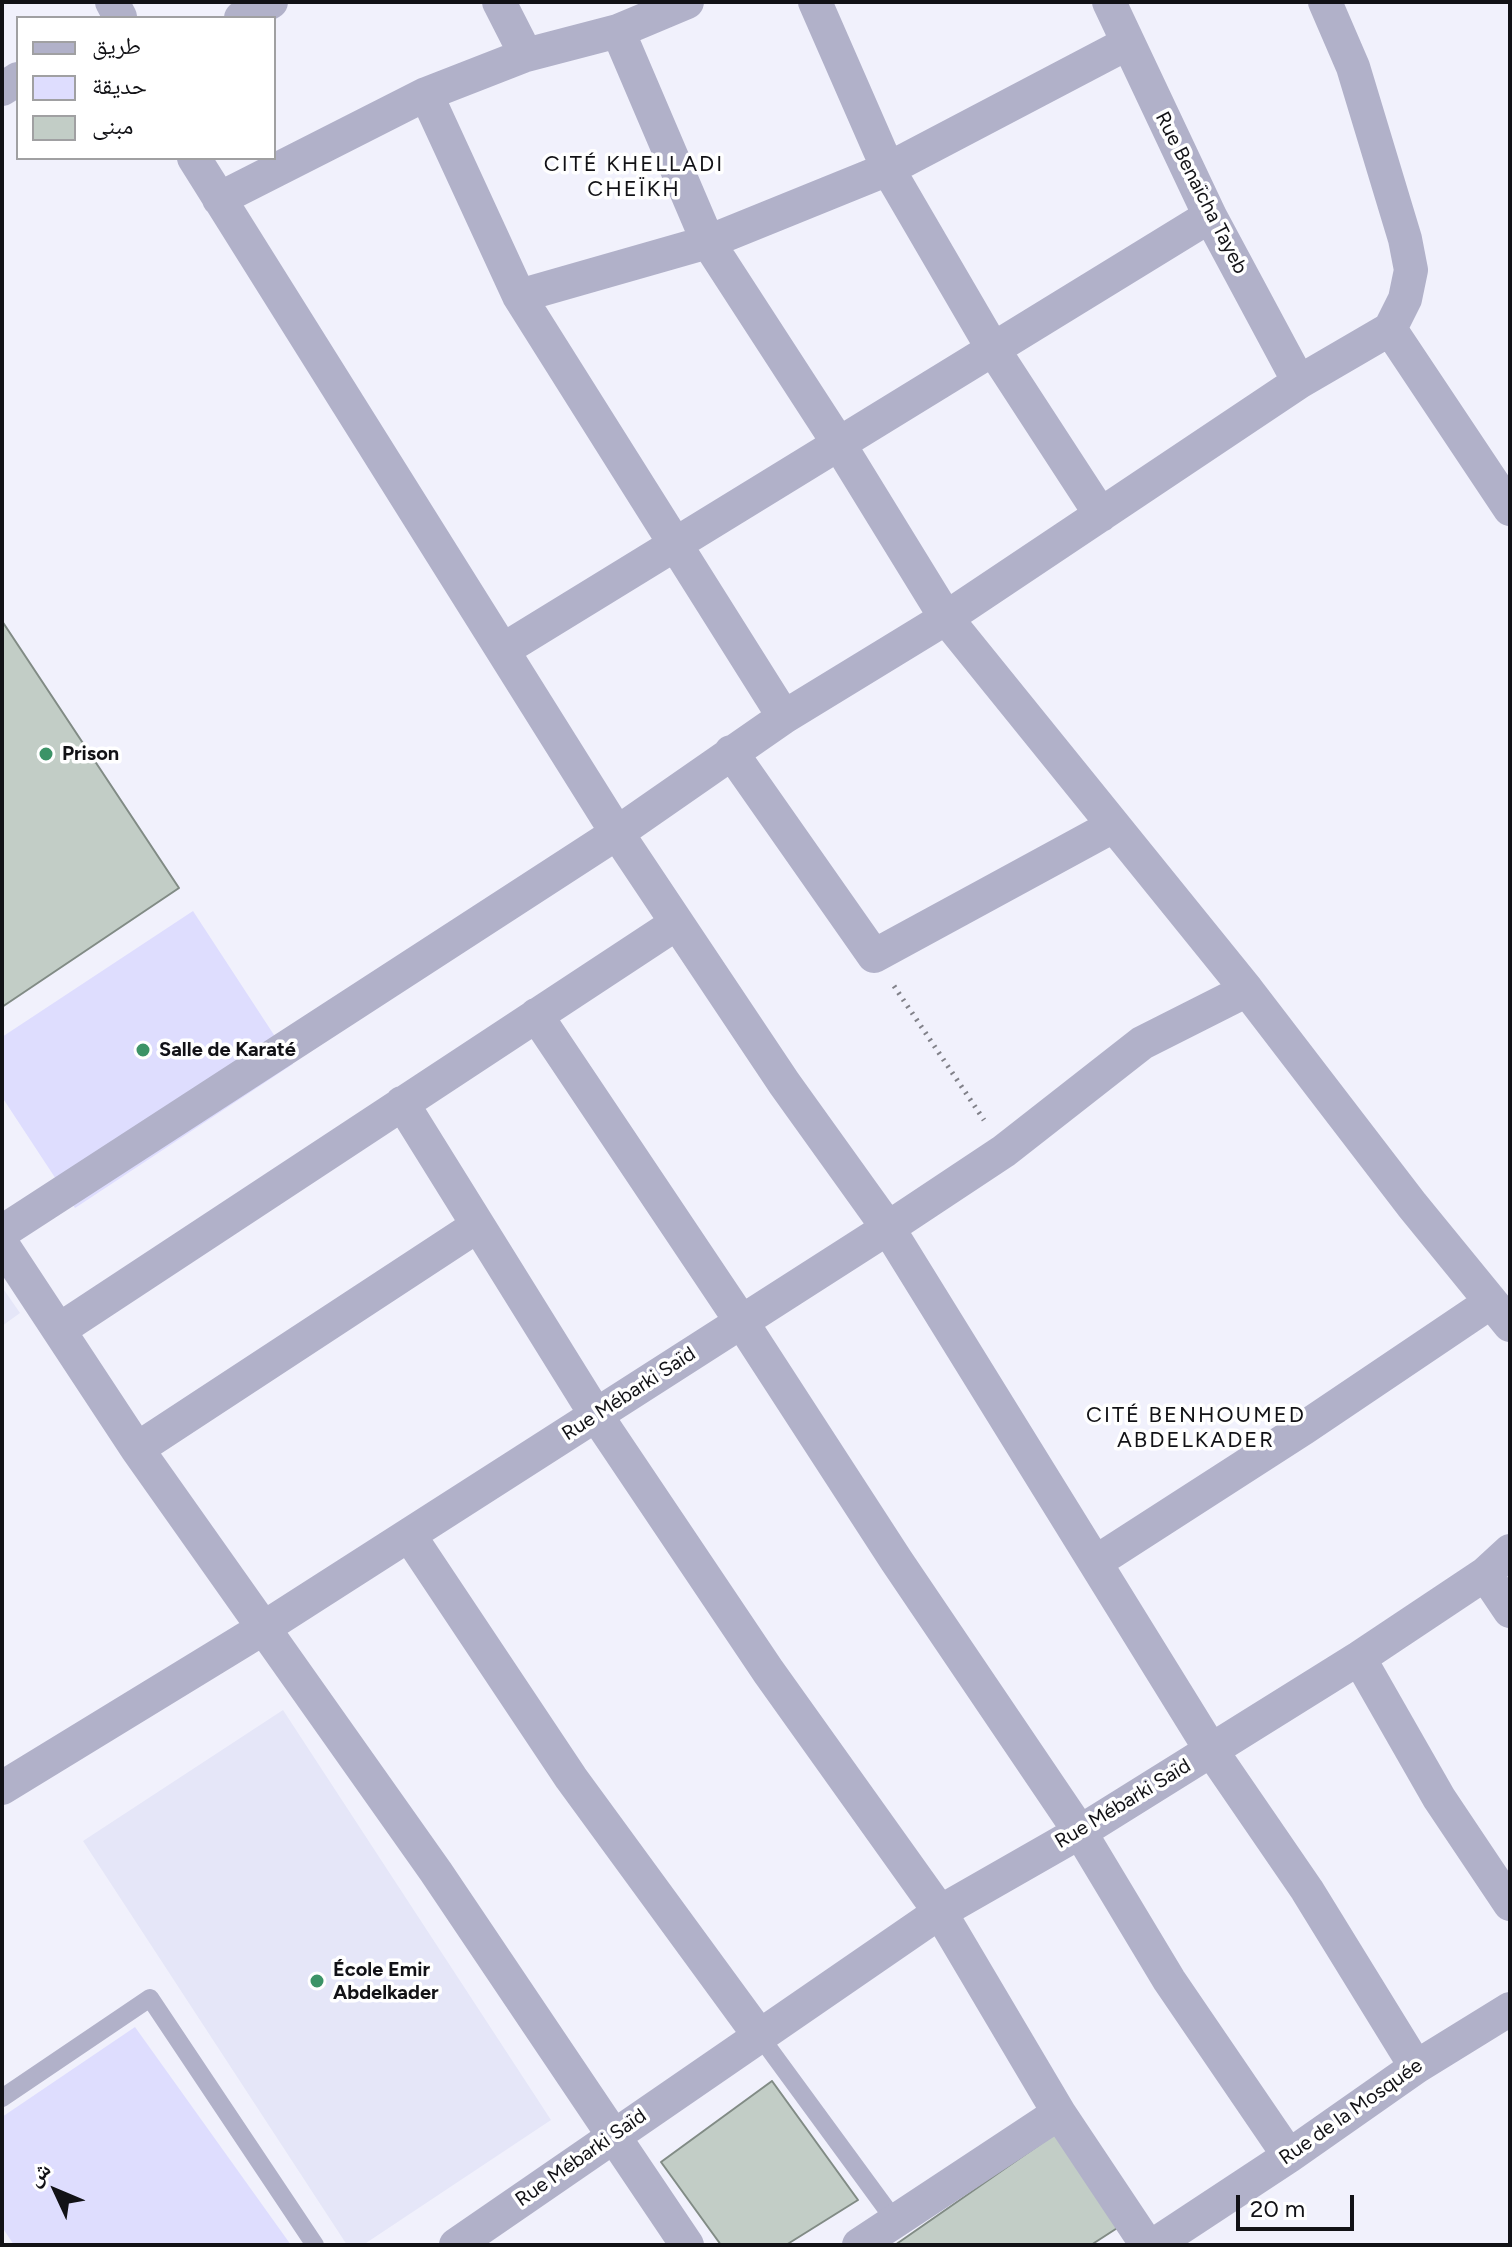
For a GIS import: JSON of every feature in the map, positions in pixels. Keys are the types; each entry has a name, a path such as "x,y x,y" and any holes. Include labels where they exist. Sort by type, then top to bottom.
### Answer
{"street":[{"path":"245,16 271,2"},
{"path":"499,2 526,55"},
{"path":"219,199 426,94 526,55 618,31 687,2"},
{"path":"815,2 888,169 993,349 1101,515"},
{"name":"Rue Benaïcha Tayeb","path":"1109,2 1210,216 1299,382"},
{"path":"2,1232 617,833 784,717 946,618 1299,382 1390,329 1405,299 1411,270 1353,67 1325,2"},
{"path":"618,31 708,242 839,444 946,618 1247,990 1412,1205 1501,1314 1304,1428 1096,1562"},
{"path":"519,296 708,242 888,169 1128,43"},
{"path":"426,94 519,296 784,717"},
{"path":"195,160 617,833 784,1083 888,1228 1211,1750 1307,1890 1416,2067"},
{"path":"503,650 1210,216"},
{"path":"1390,329 1510,509"},
{"path":"731,752 874,956 1113,826"},
{"path":"59,1330 677,923"},
{"name":"Rue Mébarki Saïd","path":"2,1788 262,1629 888,1228 1004,1151 1142,1043 1247,990"},
{"path":"536,1015 896,1560 1080,1832 1169,1980 1289,2156"},
{"path":"402,1103 596,1415 768,1671 940,1912 1059,2113 1147,2245"},
{"path":"137,1449 477,1226"},
{"path":"2,1244 137,1449 436,1872 687,2245"},
{"path":"409,1535 571,1778 759,2035"},
{"name":"Rue Mébarki Saïd","path":"456,2245 940,1912 1080,1832 1359,1658 1485,1574 1510,1551"},
{"path":"1485,1574 1510,1611"},
{"path":"1359,1658 1439,1798 1510,1904"},
{"name":"Rue de la Mosquée","path":"1154,2245 1416,2067 1510,2009"},
{"path":"859,2245 1059,2113"}],"lane":[{"path":"2,2098 150,1998 315,2245"},
{"path":"759,2035 896,2222"}],"path":[{"path":"874,956 1004,1151"}],"shaded area":[{"path":"2,1287 20,1313 2,1326"},
{"name":"École Emir Abdelkader","path":"283,1710 551,2120 363,2245 347,2245 83,1841"}],"green space":[{"name":"Salle de Karaté","path":"193,911 293,1064 75,1208 2,1097 2,1037"},
{"path":"135,2027 291,2245 14,2245 2,2227 2,2117"}],"building":[{"name":"Prison","path":"2,621 179,888 2,1007"},
{"path":"772,2081 858,2200 786,2245 721,2245 661,2162"},
{"path":"1059,2131 1125,2223 1091,2245 895,2245"}],"place":[{"name":"Prison","path":"46,754"},
{"name":"Salle de Karaté","path":"143,1050"},
{"name":"École Emir Abdelkader","path":"317,1981"}],"district":[{"name":"CITÉ KHELLADI CHEÏKH","path":"634,178"},
{"name":"CITÉ BENHOUMED ABDELKADER","path":"1196,1428"}]}
